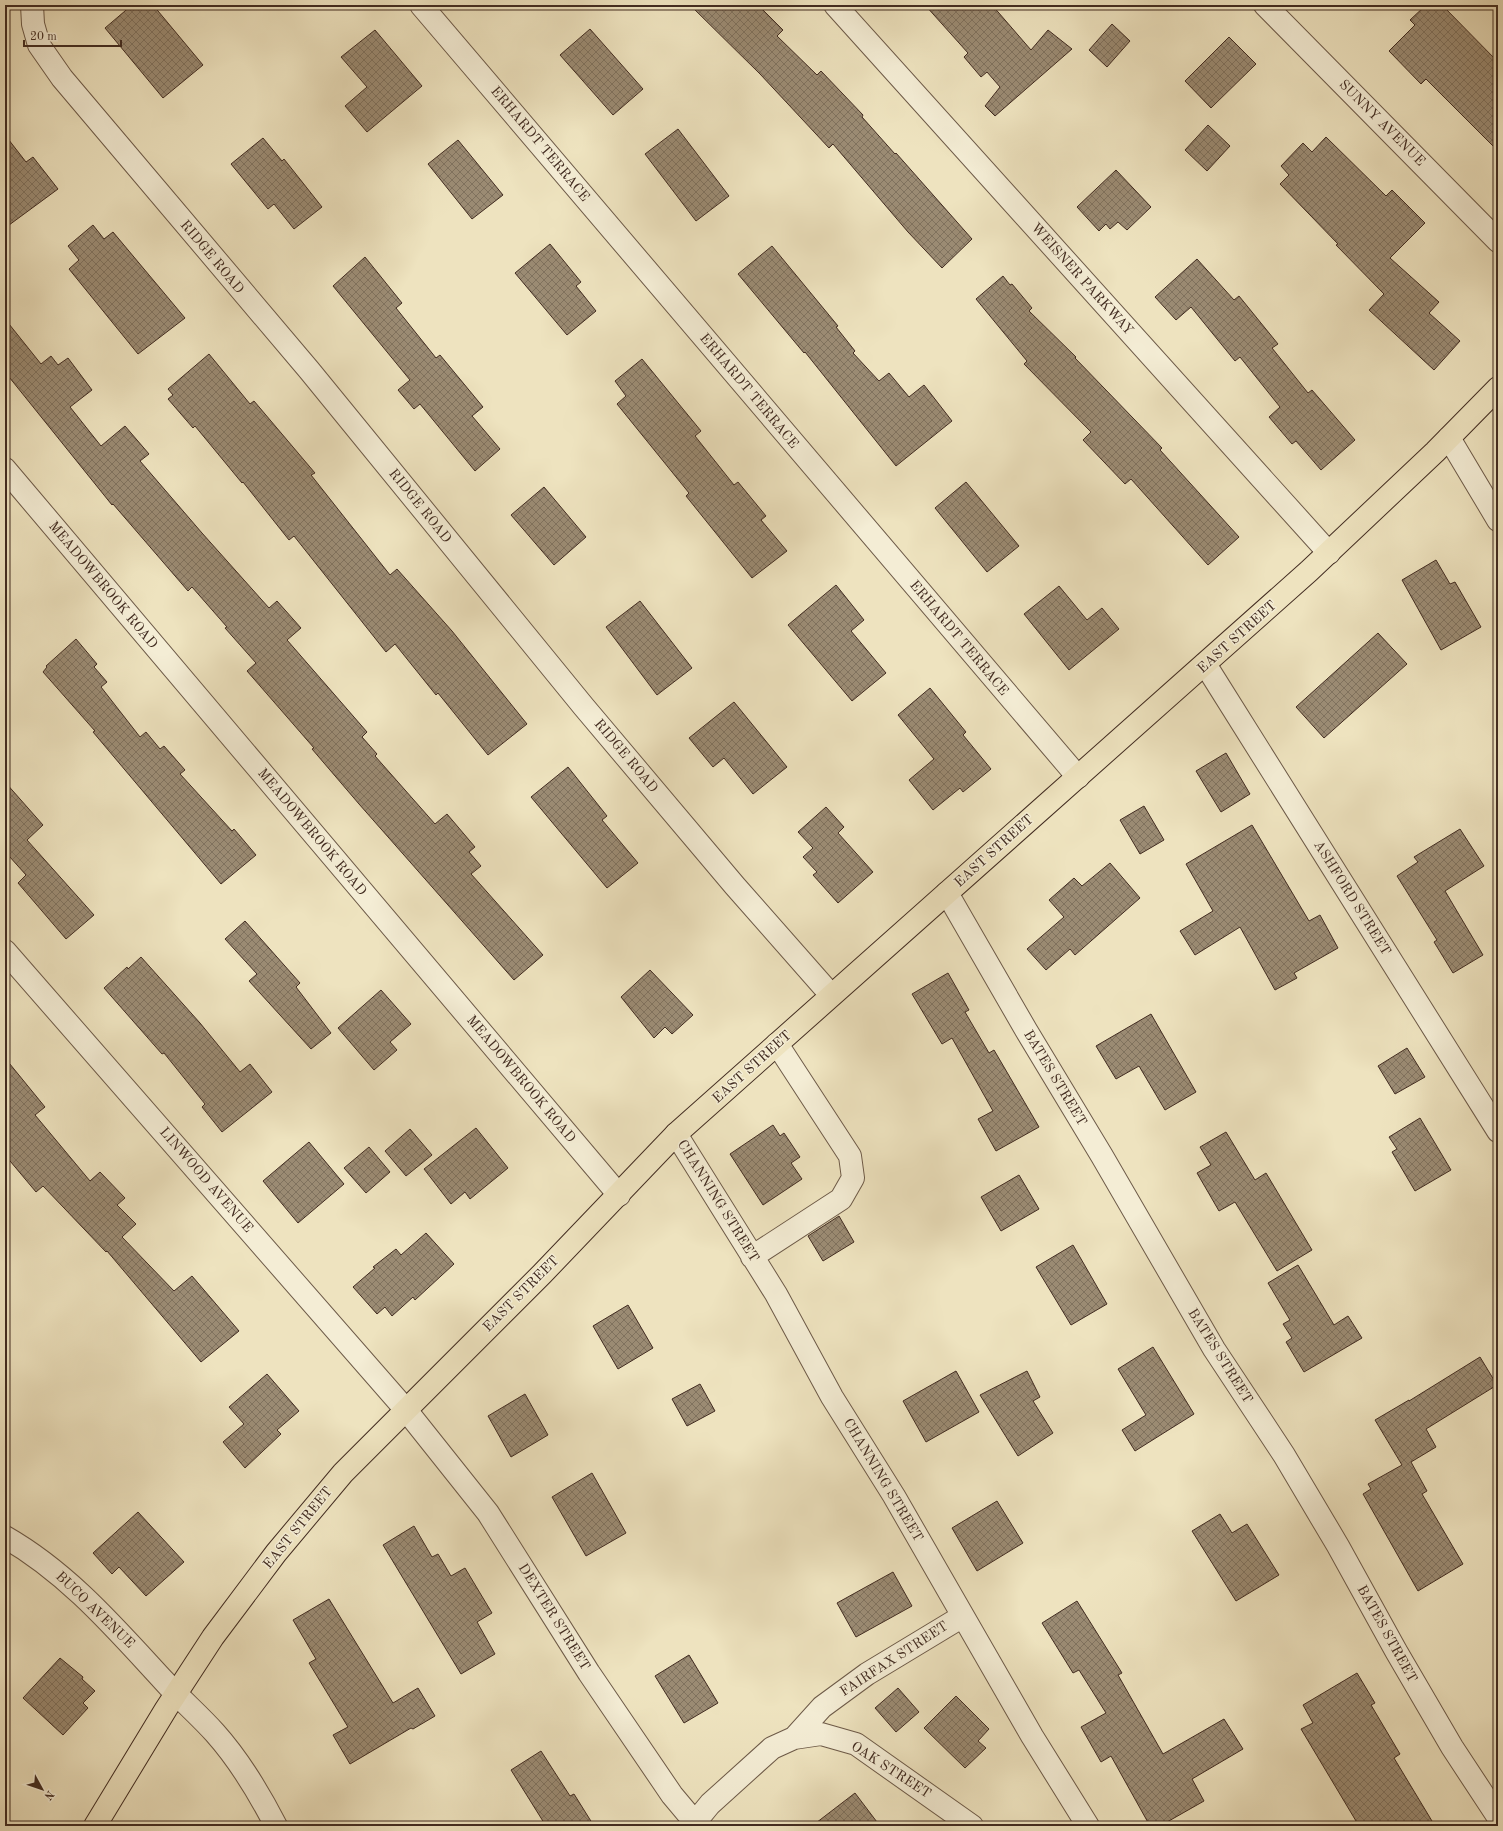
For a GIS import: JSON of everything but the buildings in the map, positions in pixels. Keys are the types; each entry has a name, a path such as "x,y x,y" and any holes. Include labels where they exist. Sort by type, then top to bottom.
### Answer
{"main road":[{"name":"EAST STREET","path":"95,1826 213,1637 276,1553 343,1473 619,1195 676,1134 1329,553 1449,438 1498,388"}],"street":[{"name":"RIDGE ROAD","path":"32,5 34,24 39,45 62,78 309,370 584,707 735,886 831,995"},
{"name":"ERHARDT TERRACE","path":"421,5 1078,777"},
{"name":"WEISNER PARKWAY","path":"835,5 1329,553"},
{"name":"SUNNY AVENUE","path":"1265,5 1498,241"},
{"path":"1449,438 1498,520"},
{"name":"MEADOWBROOK ROAD","path":"5,469 619,1195"},
{"name":"ASHFORD STREET","path":"1205,664 1498,1131"},
{"name":"BATES STREET","path":"947,893 1214,1349 1284,1455 1338,1546 1396,1651 1452,1747 1498,1817"},
{"name":"LINWOOD AVENUE","path":"5,951 406,1410"},
{"path":"752,1257 841,1198 853,1178 850,1156 777,1044"},
{"name":"CHANNING STREET","path":"676,1134 776,1294 832,1397 894,1496 1032,1736 1088,1826"},
{"name":"DEXTER STREET","path":"406,1410 488,1513 589,1674 672,1795 695,1825"},
{"name":"BUCO AVENUE","path":"5,1537 29,1551 61,1576 101,1613 176,1694 215,1733 255,1785 276,1826"},
{"name":"FAIRFAX STREET","path":"794,1738 822,1707 867,1674 963,1616"},
{"name":"OAK STREET","path":"695,1825 710,1804 772,1748 794,1738 821,1734 856,1744 972,1826"}]}
